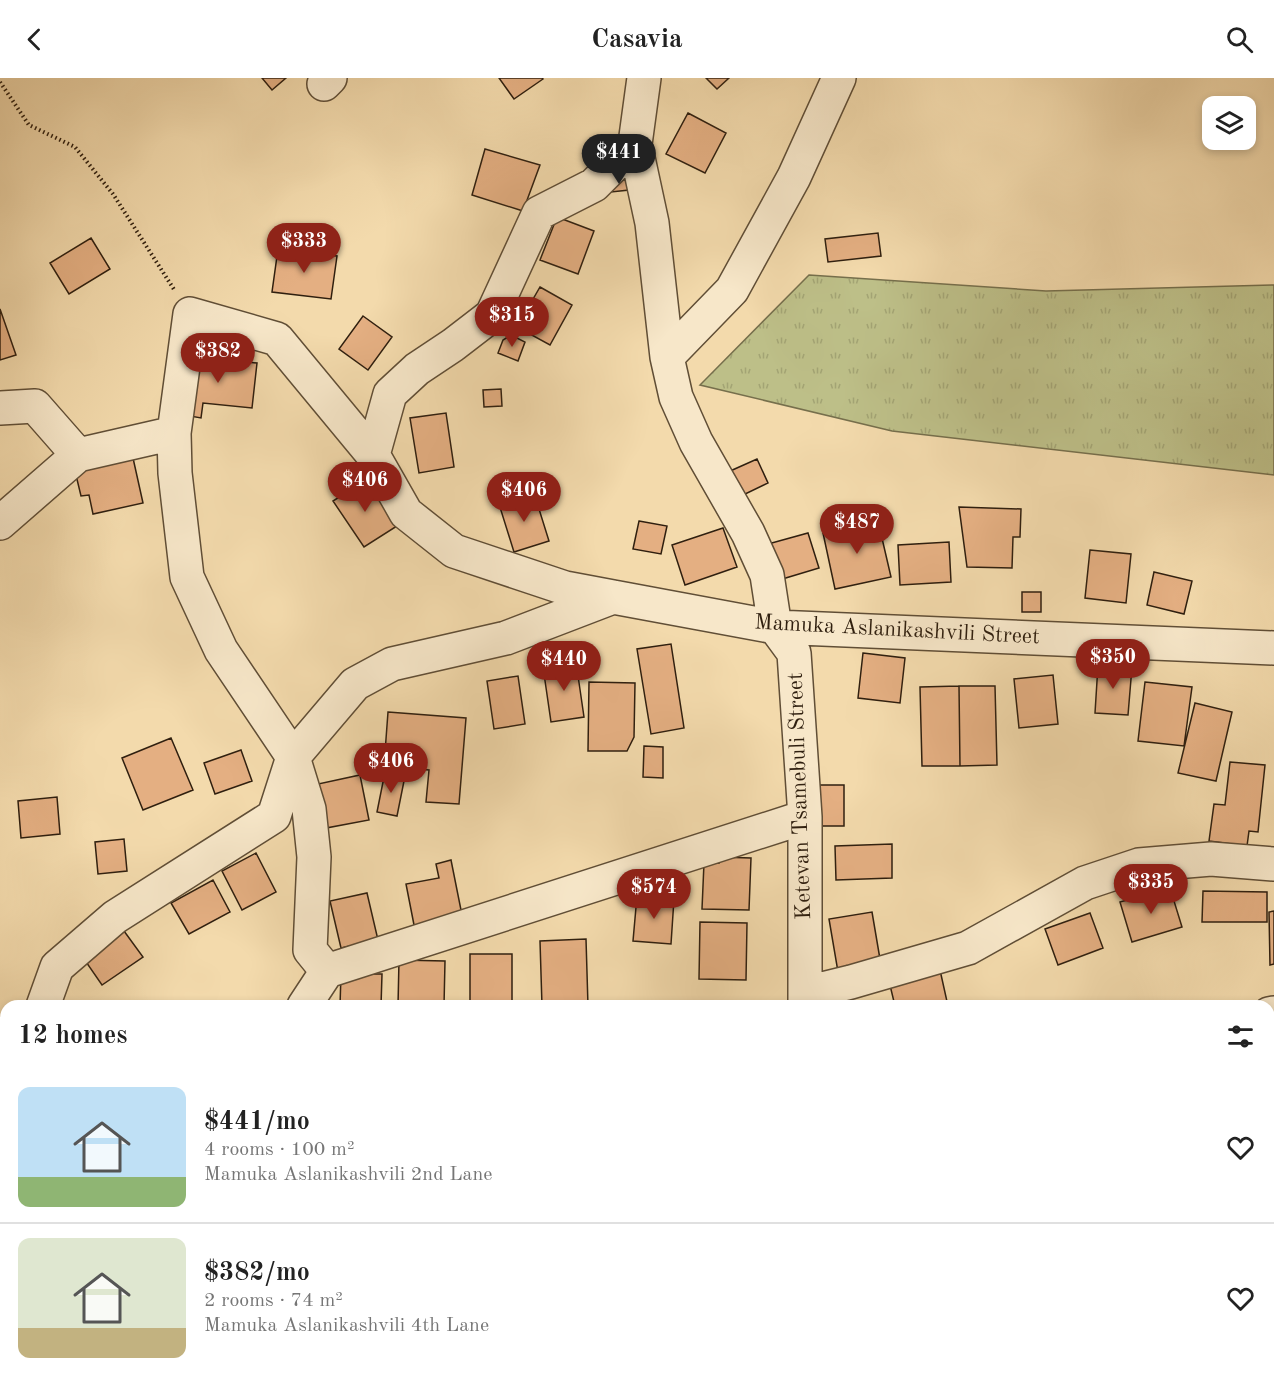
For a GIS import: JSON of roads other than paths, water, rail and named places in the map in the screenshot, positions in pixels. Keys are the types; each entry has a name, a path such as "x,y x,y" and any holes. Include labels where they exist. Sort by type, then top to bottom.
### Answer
{"street":[{"name":"Ketevan Tsamebuli Street","path":"644,78 635,144 652,223 667,357 676,397 696,442 748,533 766,575 775,627 794,653 805,817 805,1000"},
{"path":"667,357 732,290 794,177 839,78"},
{"path":"373,455 390,394 417,369 492,315 539,213 594,185 635,144"},
{"name":"Mamuka Aslanikashvili Street","path":"174,433 190,314 277,339 373,455 406,513 454,551 565,588 775,627 1274,648"},
{"path":"0,408 35,406 78,455"},
{"path":"0,523 78,455 174,433 175,473 187,577 221,650 293,757 309,809 314,857 310,950 327,971"},
{"path":"44,1000 57,967 115,917 274,816 293,757 355,684 392,664 506,639 613,597"},
{"path":"308,1000 327,971 805,817"},
{"path":"805,1000 851,982 968,948 1085,883 1139,865 1211,859 1274,864"}]}
